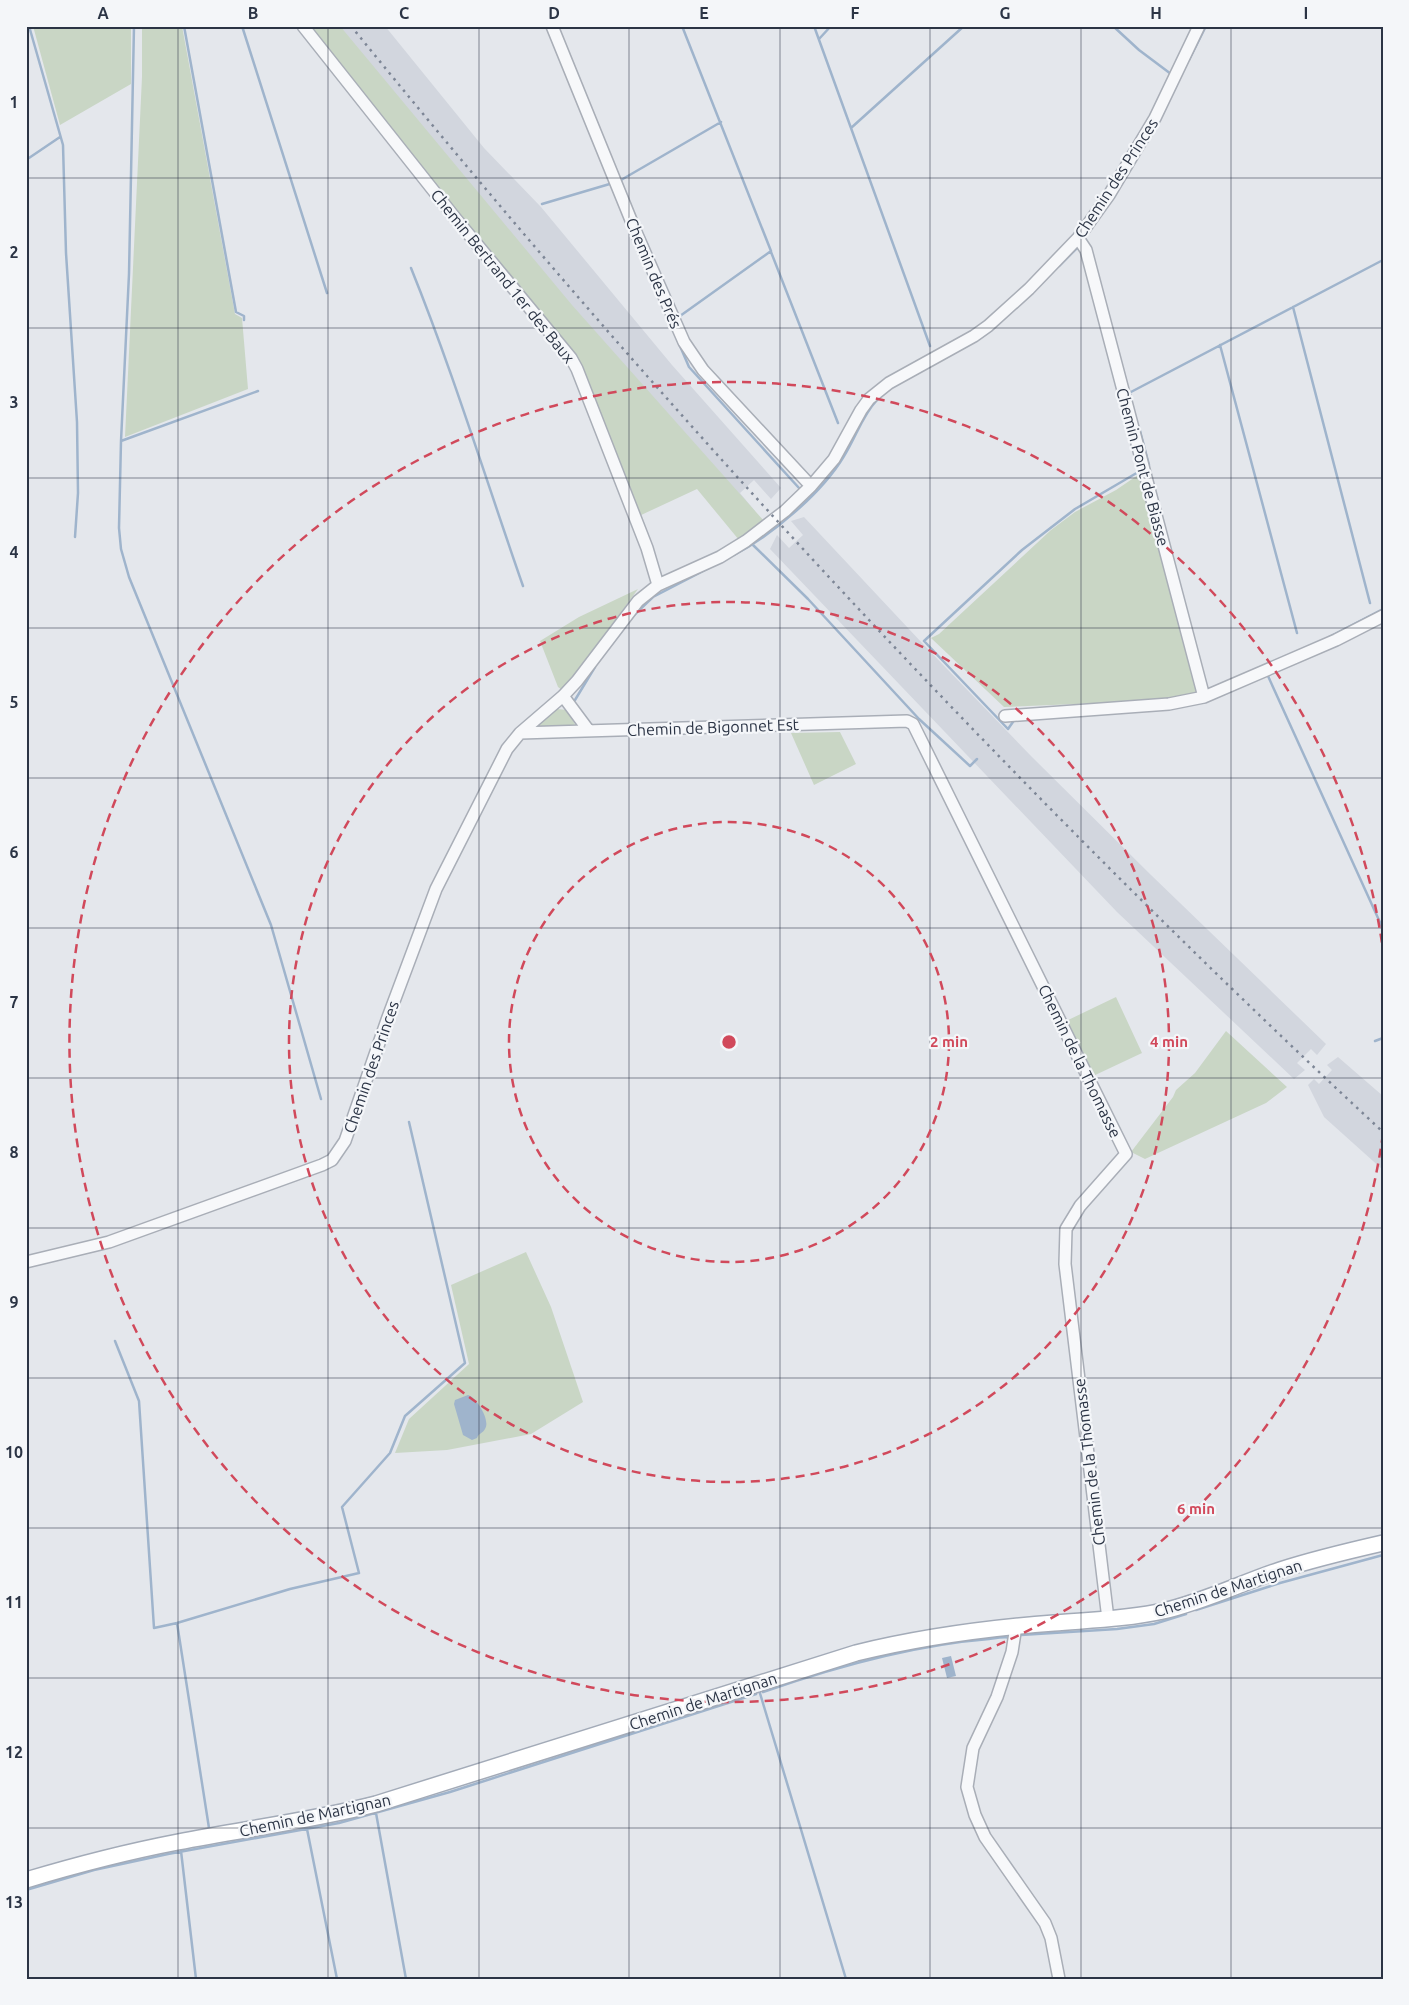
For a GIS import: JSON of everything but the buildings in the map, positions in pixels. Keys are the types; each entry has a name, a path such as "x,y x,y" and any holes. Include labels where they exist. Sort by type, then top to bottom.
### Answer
{"main road":[{"name":"Chemin de Martignan","path":"26,1880 122,1854 188,1840 315,1818 376,1804 856,1653 910,1641 1016,1626 1108,1620 1163,1611 1190,1604 1296,1565 1383,1543"}],"street":[{"name":"Chemin Bertrand 1er des Baux","path":"303,26 456,218 557,338 571,358 633,512 658,585"},
{"name":"Chemin des Prés","path":"552,26 635,230 684,342 703,370 811,486"},
{"name":"Chemin des Princes","path":"26,1262 109,1242 322,1166 332,1160 345,1141 387,1020 436,889 507,748 520,733 563,696 577,681 638,602 658,585 720,557 746,541 785,511 811,486 834,459 861,410 880,389 974,336 988,326 1028,289 1078,238 1109,195 1155,118 1199,26"},
{"name":"Chemin Pont de Biasse","path":"1078,238 1086,250 1204,697"},
{"path":"1005,716 1169,704 1204,697 1336,640 1383,616"},
{"path":"563,696 589,731"},
{"name":"Chemin de Bigonnet Est","path":"520,733 906,721"},
{"name":"Chemin de la Thomasse","path":"906,721 913,724 1126,1154 1080,1206 1066,1229 1065,1264 1108,1620"},
{"path":"1016,1626 1012,1652 997,1697 973,1748 967,1787 974,1815 985,1838 1037,1909 1045,1923 1059,1979"}],"shaded area":[{"path":"328,26 385,26 484,148 541,207 672,365 781,488 771,499 754,480 740,493 755,511 745,520"},
{"path":"804,517 1032,757 1326,1044 1317,1055 1311,1049 1297,1063 1305,1070 1294,1079 1117,912 770,549 777,535 789,548 803,535 791,521"},
{"path":"1338,1057 1383,1096 1383,1170 1324,1117 1308,1085 1314,1079 1319,1084 1332,1070 1327,1065"}],"green space":[{"path":"33,26 131,26 131,84 60,125"},
{"path":"142,26 182,26 235,314 242,318 248,389 125,437 142,77"},
{"path":"307,26 340,26 572,305 764,521 739,540 697,489 639,516 582,370"},
{"path":"1141,473 1199,695 1124,702 1004,707 931,638 939,634 1051,530 1075,512 1116,490"},
{"path":"638,589 581,667 562,690 558,687 540,641 579,617"},
{"path":"557,709 567,710 577,728 530,730 551,711"},
{"path":"840,732 856,764 814,785 791,733"},
{"path":"1116,997 1142,1053 1091,1077 1064,1022"},
{"path":"1226,1031 1287,1087 1266,1103 1145,1159 1131,1152 1173,1097 1176,1090 1195,1073"},
{"path":"526,1252 551,1307 583,1402 531,1434 447,1450 395,1453 409,1419 469,1364 451,1285"}],"water":[{"path":"468,1395 478,1404 486,1420 484,1430 477,1438 472,1440 463,1435 454,1404 455,1400"},
{"path":"951,1656 956,1676 947,1678 942,1658"}],"waterway":[{"path":"29,26 63,145 66,253 77,422 78,493 75,537"},
{"path":"121,441 129,274 134,26"},
{"path":"184,26 236,312 244,316 244,320"},
{"path":"242,26 327,293"},
{"path":"680,316 771,251 682,26"},
{"path":"814,26 930,346"},
{"path":"819,39 831,26"},
{"path":"851,128 964,26"},
{"path":"1113,26 1139,50 1171,74"},
{"path":"1189,60 1206,26"},
{"path":"621,180 721,122"},
{"path":"26,160 60,137"},
{"path":"542,204 613,183"},
{"path":"1059,266 1078,247"},
{"path":"771,252 838,423"},
{"path":"1130,395 1129,393 1383,260"},
{"path":"411,268 455,386 523,586"},
{"path":"1293,307 1370,603"},
{"path":"677,339 689,367 799,488"},
{"path":"1220,345 1297,633"},
{"path":"258,391 121,441 119,528 121,549 129,577 271,925 321,1099"},
{"path":"734,555 780,525 823,484 835,470 867,413 877,400"},
{"path":"1139,427 1149,465 1147,467"},
{"path":"1015,719 1008,729 924,641 1022,550 1075,509 1140,471"},
{"path":"753,545 808,599 919,719 970,766 977,759"},
{"path":"634,615 653,597 709,568"},
{"path":"1329,637 1383,609"},
{"path":"575,700 595,667"},
{"path":"1268,676 1383,929"},
{"path":"1375,1041 1383,1038"},
{"path":"177,1623 290,1589 359,1573 342,1507 390,1453 405,1416 465,1363 409,1122"},
{"path":"115,1341 139,1401 154,1628 177,1623 209,1828"},
{"path":"1196,1610 1280,1583 1383,1555"},
{"path":"1021,1635 1117,1629 1154,1624 1186,1614"},
{"path":"763,1692 874,1658 932,1646 1001,1637 1010,1638"},
{"path":"759,1690 846,1979"},
{"path":"26,1890 94,1870 168,1854 339,1823 450,1792 756,1694"},
{"path":"376,1813 406,1979"},
{"path":"307,1829 337,1979"},
{"path":"181,1851 196,1979"}],"railway":[{"path":"351,26 471,172 594,316 720,458 848,597 1110,869 1245,1002 1383,1132"}]}
